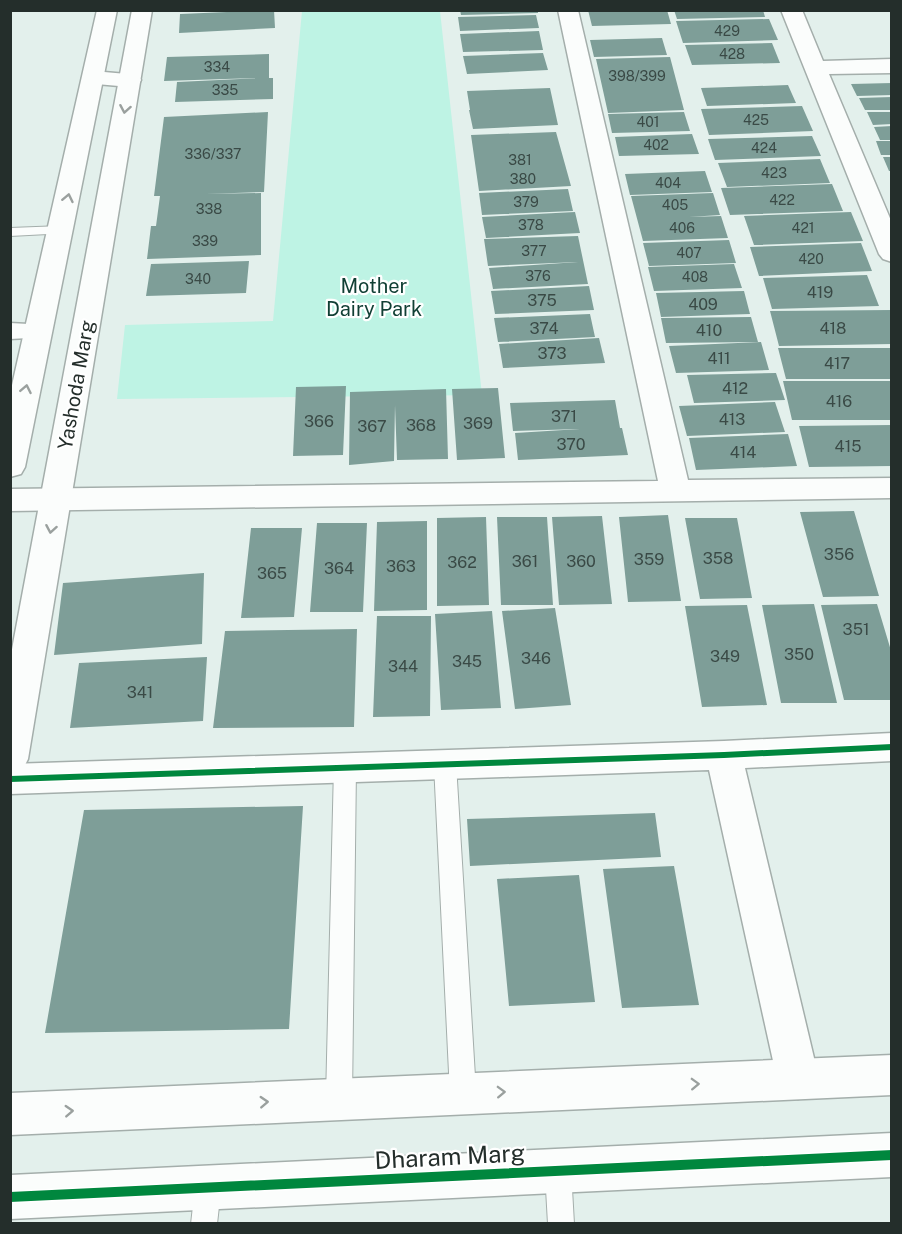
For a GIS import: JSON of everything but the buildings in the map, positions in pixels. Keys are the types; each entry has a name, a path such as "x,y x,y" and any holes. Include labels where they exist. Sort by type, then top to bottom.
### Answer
{"street":[{"path":"10,467 24,331 62,230 107,10"},
{"name":"Yashoda Marg","path":"10,759 142,10"},
{"path":"568,10 675,491"},
{"path":"791,10 891,254"},
{"path":"816,68 891,66"},
{"path":"93,78 130,80"},
{"path":"10,500 891,488"},
{"path":"10,778 724,755 891,747"},
{"path":"724,755 798,1079"},
{"path":"10,1114 891,1075"},
{"name":"Dharam Marg","path":"10,1197 206,1206 558,1171 891,1159"}],"lane":[{"path":"10,232 62,230"},
{"path":"445,764 463,1094"},
{"path":"339,1099 345,767"},
{"path":"558,1171 561,1224"}],"green space":[{"name":"Mother Dairy Park","path":"302,11 440,11 482,395 117,399 125,325 273,321"}],"cycle path":[{"path":"10,779 724,755 892,747"},
{"path":"10,1197 892,1155"}]}
